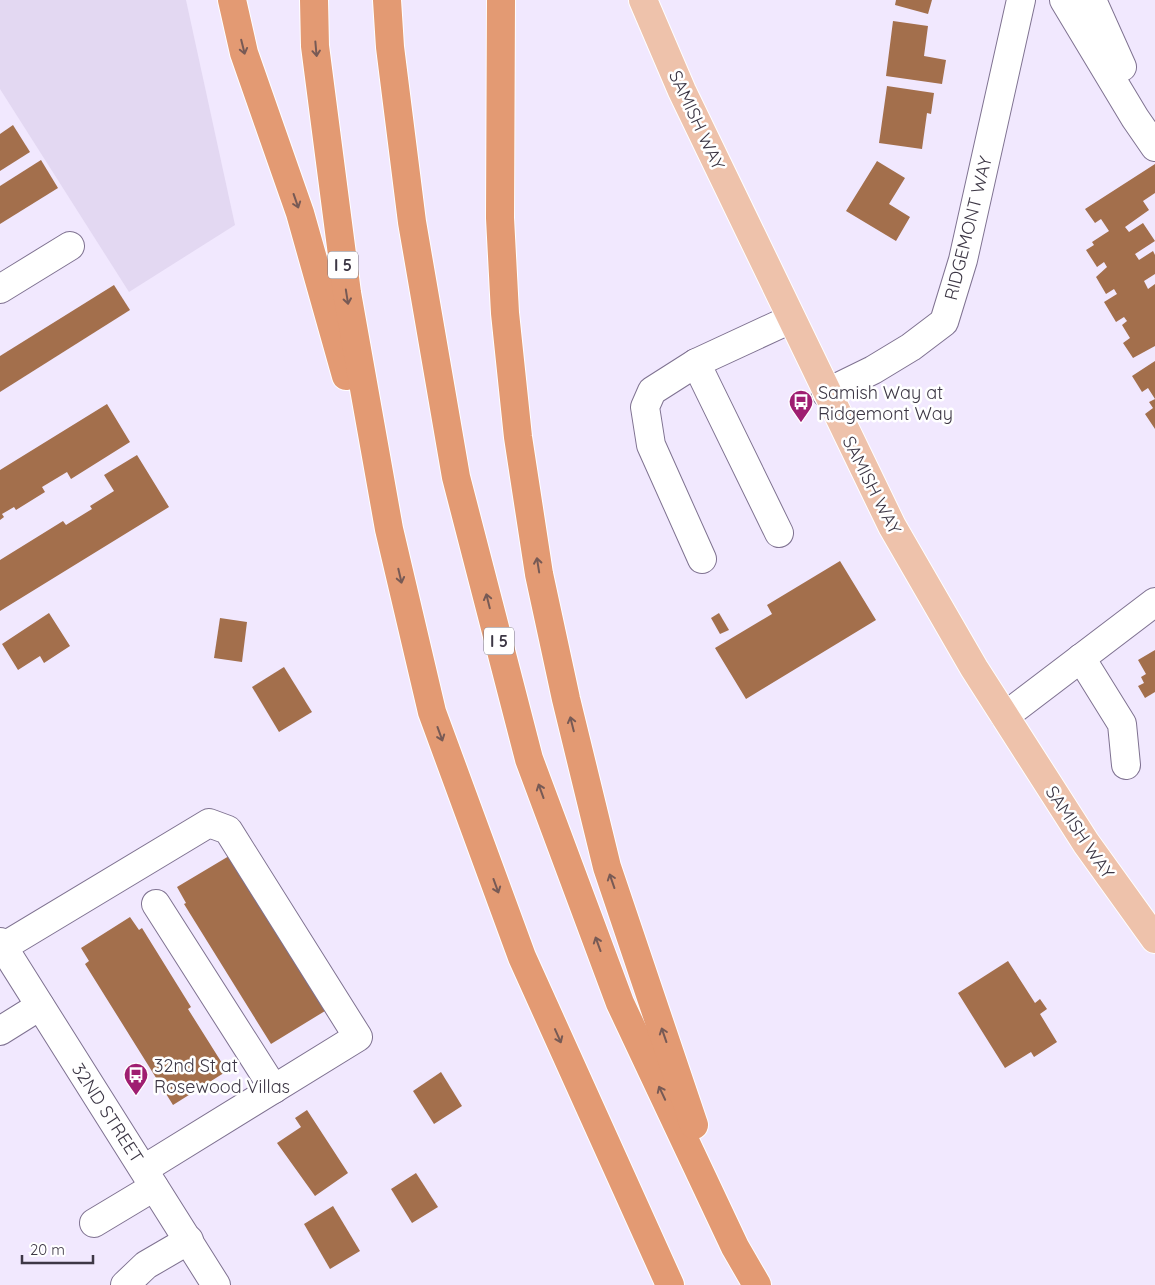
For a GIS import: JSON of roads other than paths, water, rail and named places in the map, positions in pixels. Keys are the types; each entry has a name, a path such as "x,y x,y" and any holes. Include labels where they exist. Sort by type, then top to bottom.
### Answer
{"highway":[{"path":"232,0 244,53 300,213 389,529"},
{"name":"I 5","path":"314,0 315,46 347,293 389,529 432,712 515,939 670,1285"},
{"name":"I 5","path":"387,0 390,47 412,222 456,477 528,759 620,1003 735,1247 757,1285"},
{"path":"501,0 500,218 505,313 518,437 539,574 566,699 607,867 735,1247"}],"main road":[{"name":"SAMISH WAY","path":"643,0 682,91 826,393 892,526 974,668 1086,843 1155,939"}],"street":[{"name":"RIDGEMONT WAY","path":"826,393 873,370 911,347 944,322 963,260 1021,0"},
{"path":"1064,0 1134,118 1155,147"},
{"path":"1092,0 1130,86 1134,118"},
{"path":"0,289 70,246"},
{"path":"702,559 651,444 645,407 652,391 696,363 791,319"},
{"path":"696,363 779,532"},
{"path":"1005,716 1155,602"},
{"path":"1081,658 1122,724 1126,765"},
{"path":"1,944 209,823 228,830 358,1037 274,1089 149,1178 94,1223"},
{"path":"156,904 274,1089"},
{"name":"32ND STREET","path":"1,944 216,1285"},
{"path":"0,1031 40,1006"},
{"path":"125,1285 146,1265 189,1240"}],"place":[{"name":"Samish Way at Ridgemont Way","path":"801,423"},
{"name":"32nd St at Rosewood Villas","path":"136,1096"}]}
